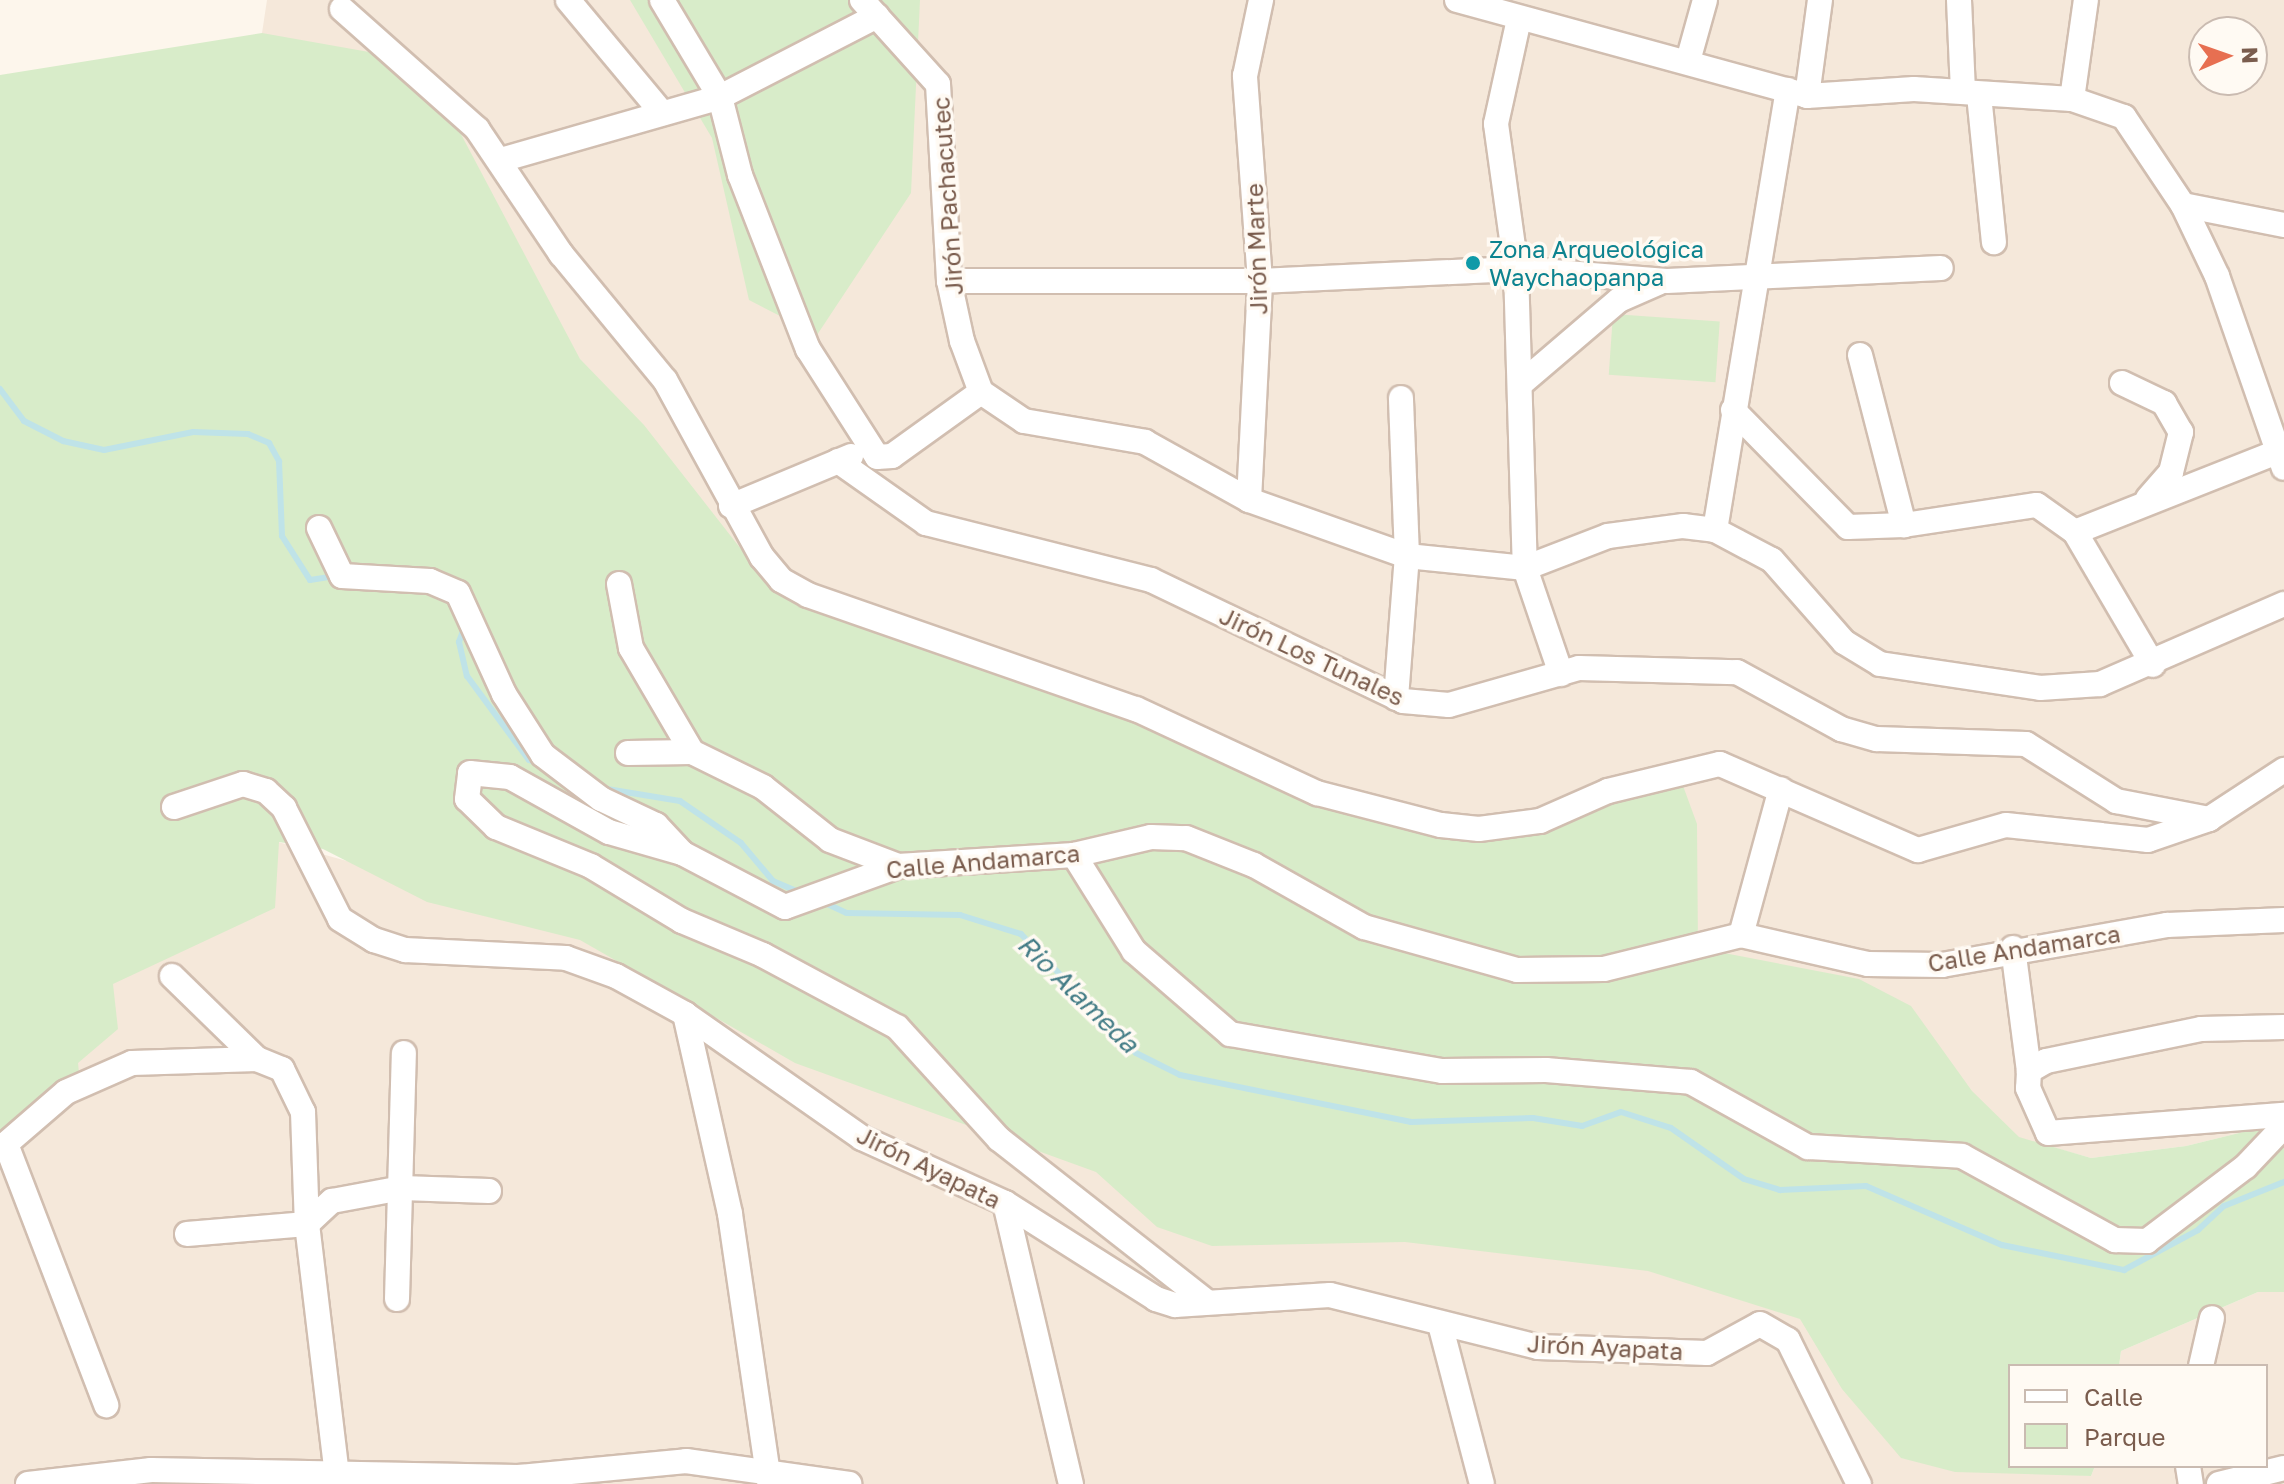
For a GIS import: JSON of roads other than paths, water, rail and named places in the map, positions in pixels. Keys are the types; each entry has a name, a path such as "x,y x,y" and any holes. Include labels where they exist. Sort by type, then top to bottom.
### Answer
{"street":[{"path":"568,0 662,113"},
{"path":"662,0 720,97 740,175 808,349 870,448 882,459 892,456 981,392 1024,421 1145,442 1249,500 1407,556 1525,568 1608,536 1683,526 1715,530 1772,560 1844,642 1880,664 2040,688 2100,684 2153,665 2284,604"},
{"name":"Jirón Marte","path":"1249,500 1260,281 1245,76 1261,0"},
{"path":"1457,0 1798,93 1971,94 2072,99 2124,117 2183,205 2217,276 2280,460 2143,503 2075,532"},
{"path":"1688,61 1705,0"},
{"path":"1715,530 1755,276 1820,0"},
{"path":"1959,0 1994,242"},
{"path":"2072,99 2086,0"},
{"path":"501,160 720,97 870,8"},
{"name":"Jirón Pachacutec","path":"870,8 925,65 944,105 949,281 981,392"},
{"path":"342,9 477,129 501,160 561,254 665,380 731,506 781,580 808,595 1136,709 1206,747 1355,806 1479,829 1540,821 1608,791 1708,765 1781,789 1918,850 2006,825 2148,840 2209,819 2284,770"},
{"path":"1519,19 1496,124 1516,269 1523,382 1525,568 1561,674"},
{"path":"2183,205 2284,225"},
{"path":"949,281 1260,281 1516,269 1667,281 1941,268"},
{"path":"1523,382 1619,300 1667,281"},
{"path":"1860,355 1904,525"},
{"path":"2122,383 2164,403 2181,432 2171,472 2143,503"},
{"path":"1396,698 1407,556 1401,398"},
{"path":"1733,410 1848,527 1904,525 2037,505 2075,532 2153,665"},
{"path":"731,506 870,448"},
{"name":"Jirón Los Tunales","path":"838,461 926,523 1151,580 1396,698 1449,705 1561,674 1630,666 1737,672 1841,729 1877,739 2026,744 2116,801 2209,819"},
{"path":"319,528 342,576 430,581 458,593 504,694 543,755 601,799 656,825 682,853"},
{"path":"619,584 631,648 692,752"},
{"path":"628,753 692,752 763,787 830,840 898,866"},
{"name":"Calle Andamarca","path":"1207,1302 999,1139 897,1027 763,955 682,921 591,866 496,827 480,817 464,785 470,773 486,769 510,777 609,832 682,853 785,907 870,872 898,866 1074,855 1151,837 1186,838 1254,865 1364,927 1517,970 1604,969 1741,935 1868,964 1942,965 2013,948 2167,925 2284,920"},
{"name":"Jirón Ayapata","path":"174,807 243,784 266,791 284,808 340,919 374,940 405,950 566,958 685,1014 862,1138 1005,1203 1156,1299 1207,1302 1330,1295 1538,1347 1707,1353 1728,1346 1744,1328 1775,1330 1788,1340 1859,1484"},
{"path":"1741,935 1781,789"},
{"path":"1074,855 1134,951 1230,1034 1442,1071 1576,1071 1691,1082 1808,1147 1962,1156 2115,1240 2147,1241 2246,1166 2284,1126"},
{"path":"2013,948 2032,1105 2048,1133 2284,1115"},
{"path":"172,976 257,1059 296,1084 307,1224 337,1479"},
{"path":"685,1014 730,1214 769,1476"},
{"path":"2029,1071 2132,1040 2284,1027"},
{"path":"397,1299 404,1053"},
{"path":"106,1405 3,1146 66,1092 132,1063 257,1059"},
{"path":"187,1234 307,1224 332,1201 402,1188 489,1191"},
{"path":"1005,1203 1071,1484"},
{"path":"2201,1364 2212,1318"},
{"path":"1440,1324 1482,1484"},
{"path":"28,1484 151,1470 337,1479 518,1477 686,1461 769,1476 849,1484"},
{"path":"2219,1484 2284,1468"}],"waterway":[{"name":"Rio Alameda","path":"0,389 24,421 63,441 104,450 193,432 248,434 269,443 279,461 282,536 310,580 335,576"},
{"name":"Rio Alameda","path":"465,626 459,642 467,676 529,760 540,764"},
{"name":"Rio Alameda","path":"607,789 680,801 741,843 773,881 801,893"},
{"name":"Rio Alameda","path":"823,902 847,913 960,915 1021,934 1136,1053 1180,1075 1411,1122 1533,1118 1582,1126 1621,1112 1671,1128 1744,1179 1780,1190 1866,1186 2002,1245 2124,1270 2198,1230 2224,1206 2284,1182"}],"place":[{"name":"Zona Arqueológica Waychaopanpa","path":"1473,263"}]}
